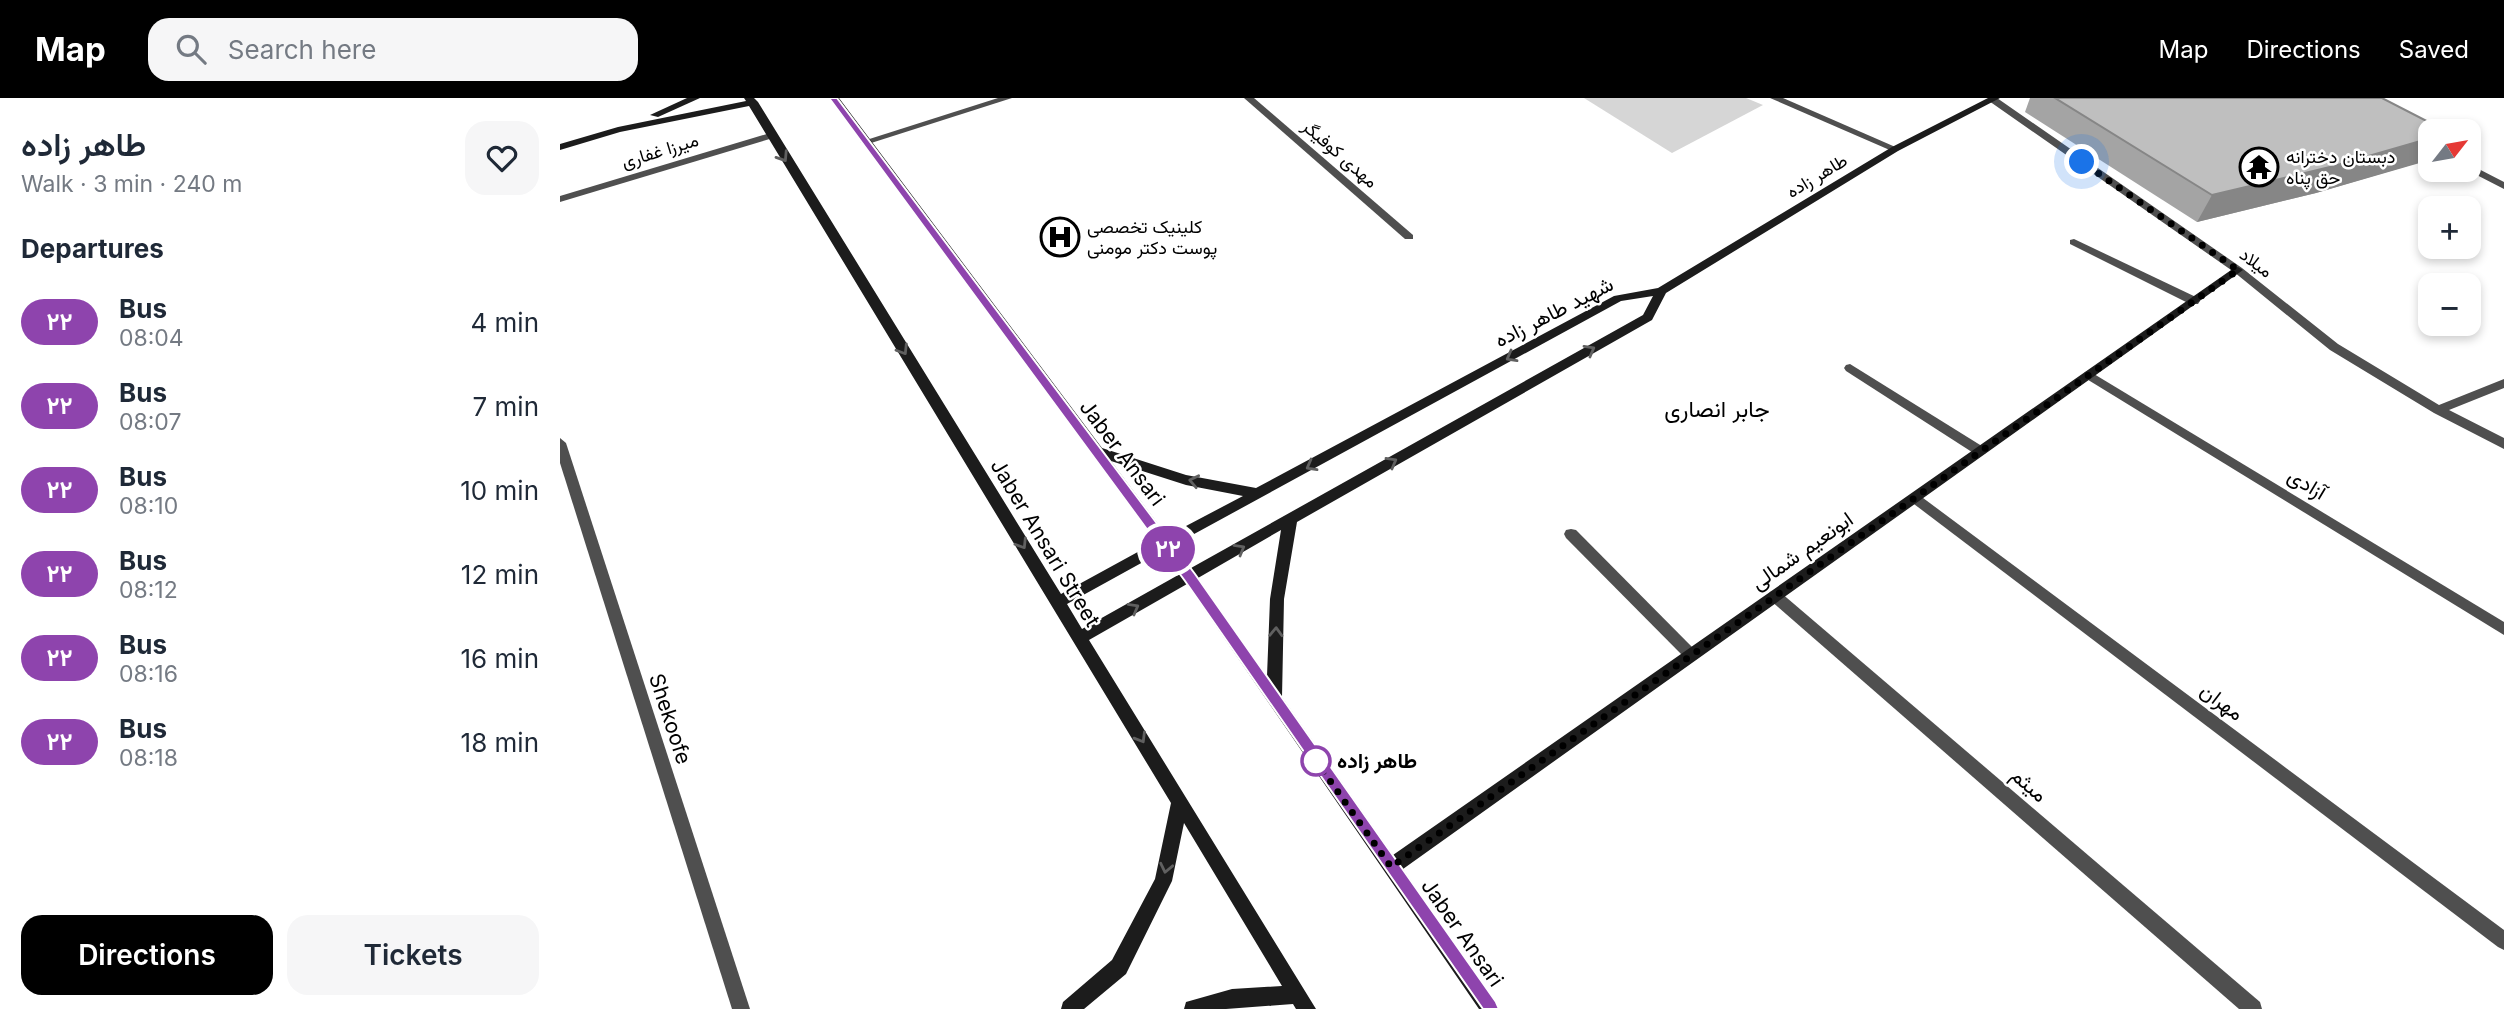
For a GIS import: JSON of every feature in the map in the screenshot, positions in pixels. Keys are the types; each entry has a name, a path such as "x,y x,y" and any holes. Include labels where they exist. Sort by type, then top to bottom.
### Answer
{"main road":[{"path":"618,130 695,98"},
{"name":"Jaber Ansari","path":"834,98 1190,578 1490,1009"},
{"name":"طاهر زاده","path":"1661,291 1895,149 1994,99"},
{"path":"560,147 618,130 751,100"},
{"name":"Jaber Ansari Street","path":"751,100 770,136 1303,1002"},
{"name":"ابونعیم شمالی","path":"1391,867 2238,270"},
{"path":"1079,638 1190,578 1648,317 1661,291"},
{"name":"شهید طاهر زاده","path":"1058,603 1618,298 1661,291"},
{"path":"1095,452 1186,480 1261,494"},
{"path":"1274,700 1277,599 1290,520"},
{"path":"1070,1009 1119,967 1163,881 1180,801"},
{"path":"1193,1009 1232,998 1303,1002"}],"street":[{"path":"865,142 1007,98"},
{"name":"مهدی کوفیگر","path":"1249,98 1409,237"},
{"path":"1775,98 1895,149"},
{"name":"میلاد","path":"1994,99 2238,270 2334,347 2438,410 2504,444"},
{"name":"میرزا غفاری","path":"560,200 770,136"},
{"path":"2482,174 2504,186"},
{"path":"2074,242 2194,301"},
{"path":"1850,368 1980,451"},
{"name":"آزادی","path":"2089,375 2504,629"},
{"path":"2438,410 2504,383"},
{"name":"Shekoofe","path":"560,443 741,1009"},
{"name":"مهران","path":"1915,497 2504,941"},
{"path":"1571,534 1691,655"},
{"name":"میثم","path":"1775,596 2253,1009"}],"shaded area":[{"path":"1584,98 1746,98 1763,105 1672,153"}],"building":[{"name":"دبستان دخترانه حق پناه","path":"2055,98 2382,98 2423,119 2418,119 2418,142 2334,166 2212,195"}],"bus line":[{"name":"۲۲","path":"834,98 869,149 1190,578 1490,1009"}],"place":[{"name":"دبستان دخترانه حق پناه","path":"2259,167"},
{"name":"کلینیک تخصصی پوست دکتر مومنی","path":"1060,237"},
{"name":"طاهر زاده","path":"1316,761"}],"district":[{"name":"جابر انصاری","path":"1717,409"}],"route":[{"path":"1316,761 1391,867 2238,270 2082,162"}]}
